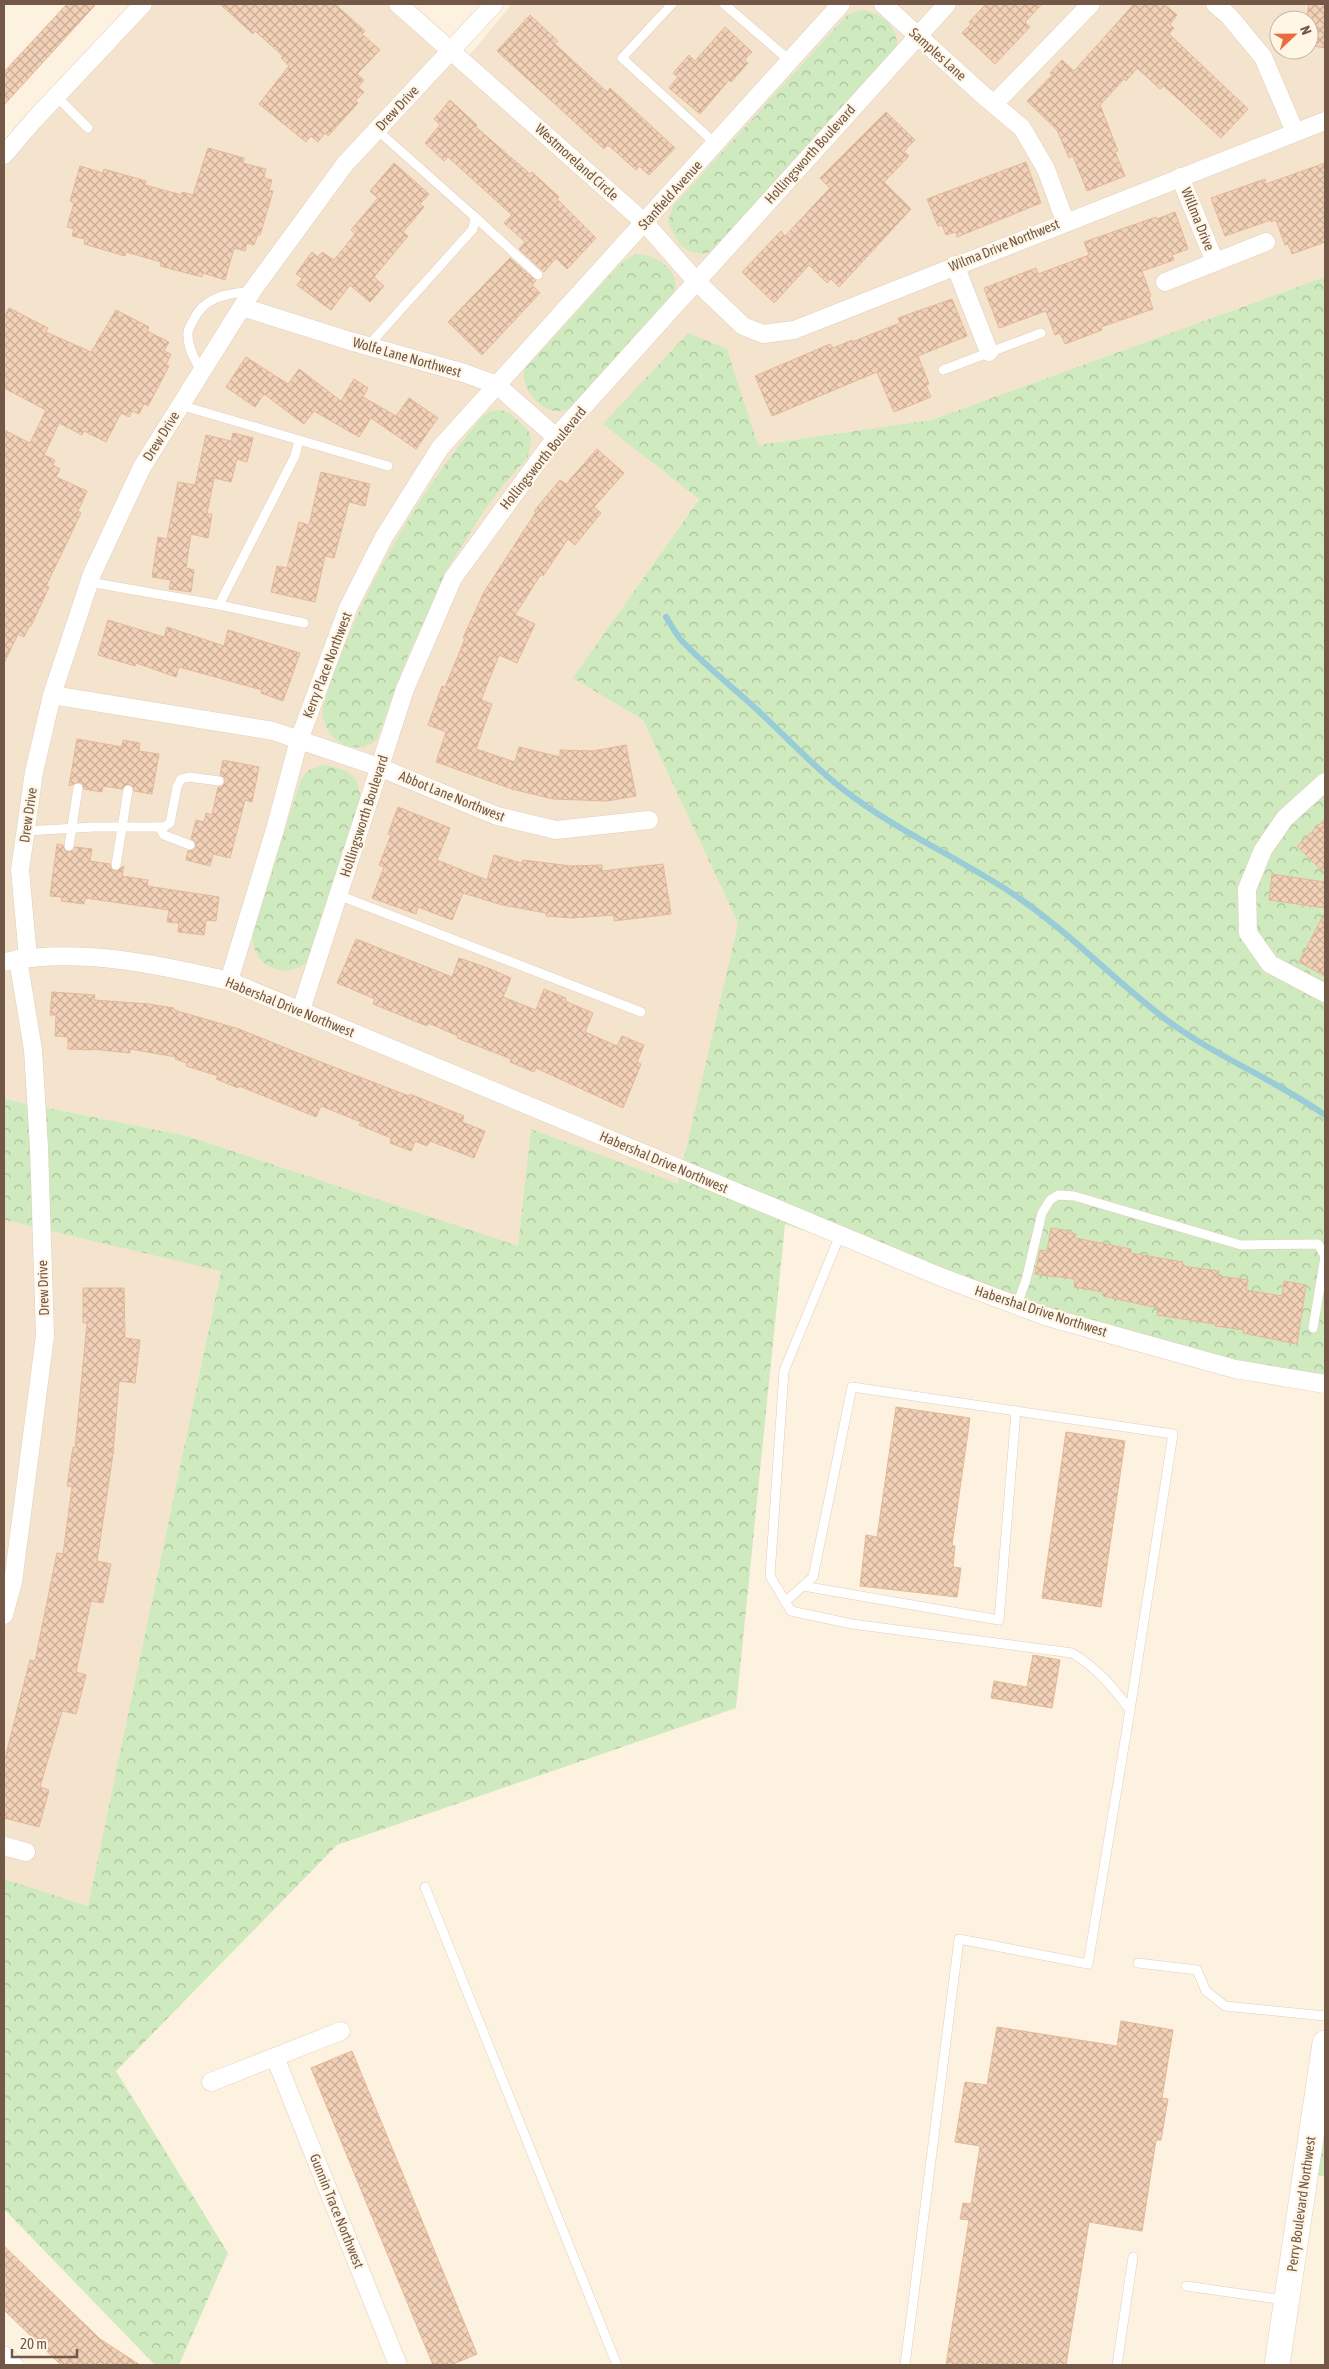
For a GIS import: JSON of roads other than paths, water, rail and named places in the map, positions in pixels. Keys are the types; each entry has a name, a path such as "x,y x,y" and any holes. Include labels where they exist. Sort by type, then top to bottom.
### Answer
{"street":[{"path":"4,155 56,96 143,4"},
{"name":"Westmoreland Circle","path":"398,4 645,223 696,281"},
{"name":"Drew Drive","path":"4,1615 13,1582 45,1336 34,1050 17,959 20,870 34,772 52,695 89,582 142,467 252,290 345,164 494,4"},
{"name":"Stanfield Avenue","path":"497,385 841,4"},
{"name":"Samples Lane","path":"883,4 1022,128 1046,169 1066,221"},
{"name":"Hollingsworth Boulevard","path":"302,1010 405,688 453,578 556,437 948,4"},
{"path":"994,104 1091,4"},
{"path":"1215,4 1229,16 1263,57 1295,132"},
{"name":"Wilma Drive Northwest","path":"696,281 743,326 762,334 794,330 1066,221 1325,121"},
{"name":"Willma Drive","path":"1180,177 1215,262"},
{"name":"Willma Drive","path":"1165,282 1266,242"},
{"path":"955,265 989,352"},
{"name":"Wolfe Lane Northwest","path":"242,307 464,373 497,385 556,437"},
{"name":"Kerry Place Northwest","path":"229,980 276,826 299,740 348,608 384,537 440,448 497,385"},
{"name":"Abbot Lane Northwest","path":"52,695 273,731 379,767 497,816 556,830 649,820"},
{"path":"1325,782 1285,818 1263,850 1248,889 1248,933 1270,964 1325,993"},
{"name":"Habershal Drive Northwest","path":"17,959 100,958 171,967 229,980 941,1277 1048,1316 1235,1369 1325,1384"},
{"path":"4,1846 26,1852"},
{"path":"211,2082 341,2031"},
{"name":"Perry Boulevard Northwest","path":"1277,2365 1325,2043"},
{"name":"Gunnin Trace Northwest","path":"275,2057 398,2365"},
{"path":"4,2355 14,2365"}],"lane":[{"path":"672,4 622,58 716,144"},
{"path":"724,4 790,61"},
{"path":"56,96 88,128"},
{"path":"377,130 538,275"},
{"path":"368,346 473,229 474,217"},
{"path":"201,372 189,346 187,333 196,313 207,302 226,294 252,290"},
{"path":"943,370 1041,333"},
{"path":"180,405 388,466"},
{"path":"219,605 294,456 299,440"},
{"path":"89,582 219,605 304,624"},
{"path":"26,831 72,828 164,827 170,823 177,787 182,779 189,777 219,781"},
{"path":"69,846 78,788"},
{"path":"116,865 128,790"},
{"path":"159,827 164,835 190,845"},
{"path":"338,895 641,1012"},
{"path":"1017,1305 1026,1280 1042,1213 1050,1200 1058,1195 1074,1196 1241,1245 1318,1244 1325,1256 1313,1328"},
{"path":"840,1235 784,1371 770,1576 790,1612 852,1624 1072,1653 1089,1663 1105,1677 1130,1710"},
{"path":"785,1602 813,1577 852,1387 1173,1434 1088,1964 959,1939 905,2365"},
{"path":"803,1586 999,1620 1016,1411"},
{"path":"425,1887 617,2365"},
{"path":"1138,1963 1197,1970 1206,1991 1225,2006 1325,2016"},
{"path":"1117,2365 1133,2257"},
{"path":"1186,2286 1287,2300"}],"waterway":[{"path":"666,617 680,638 693,652 814,764 852,796 892,823 1016,896 1054,925 1145,1003 1183,1032 1325,1115"}]}
